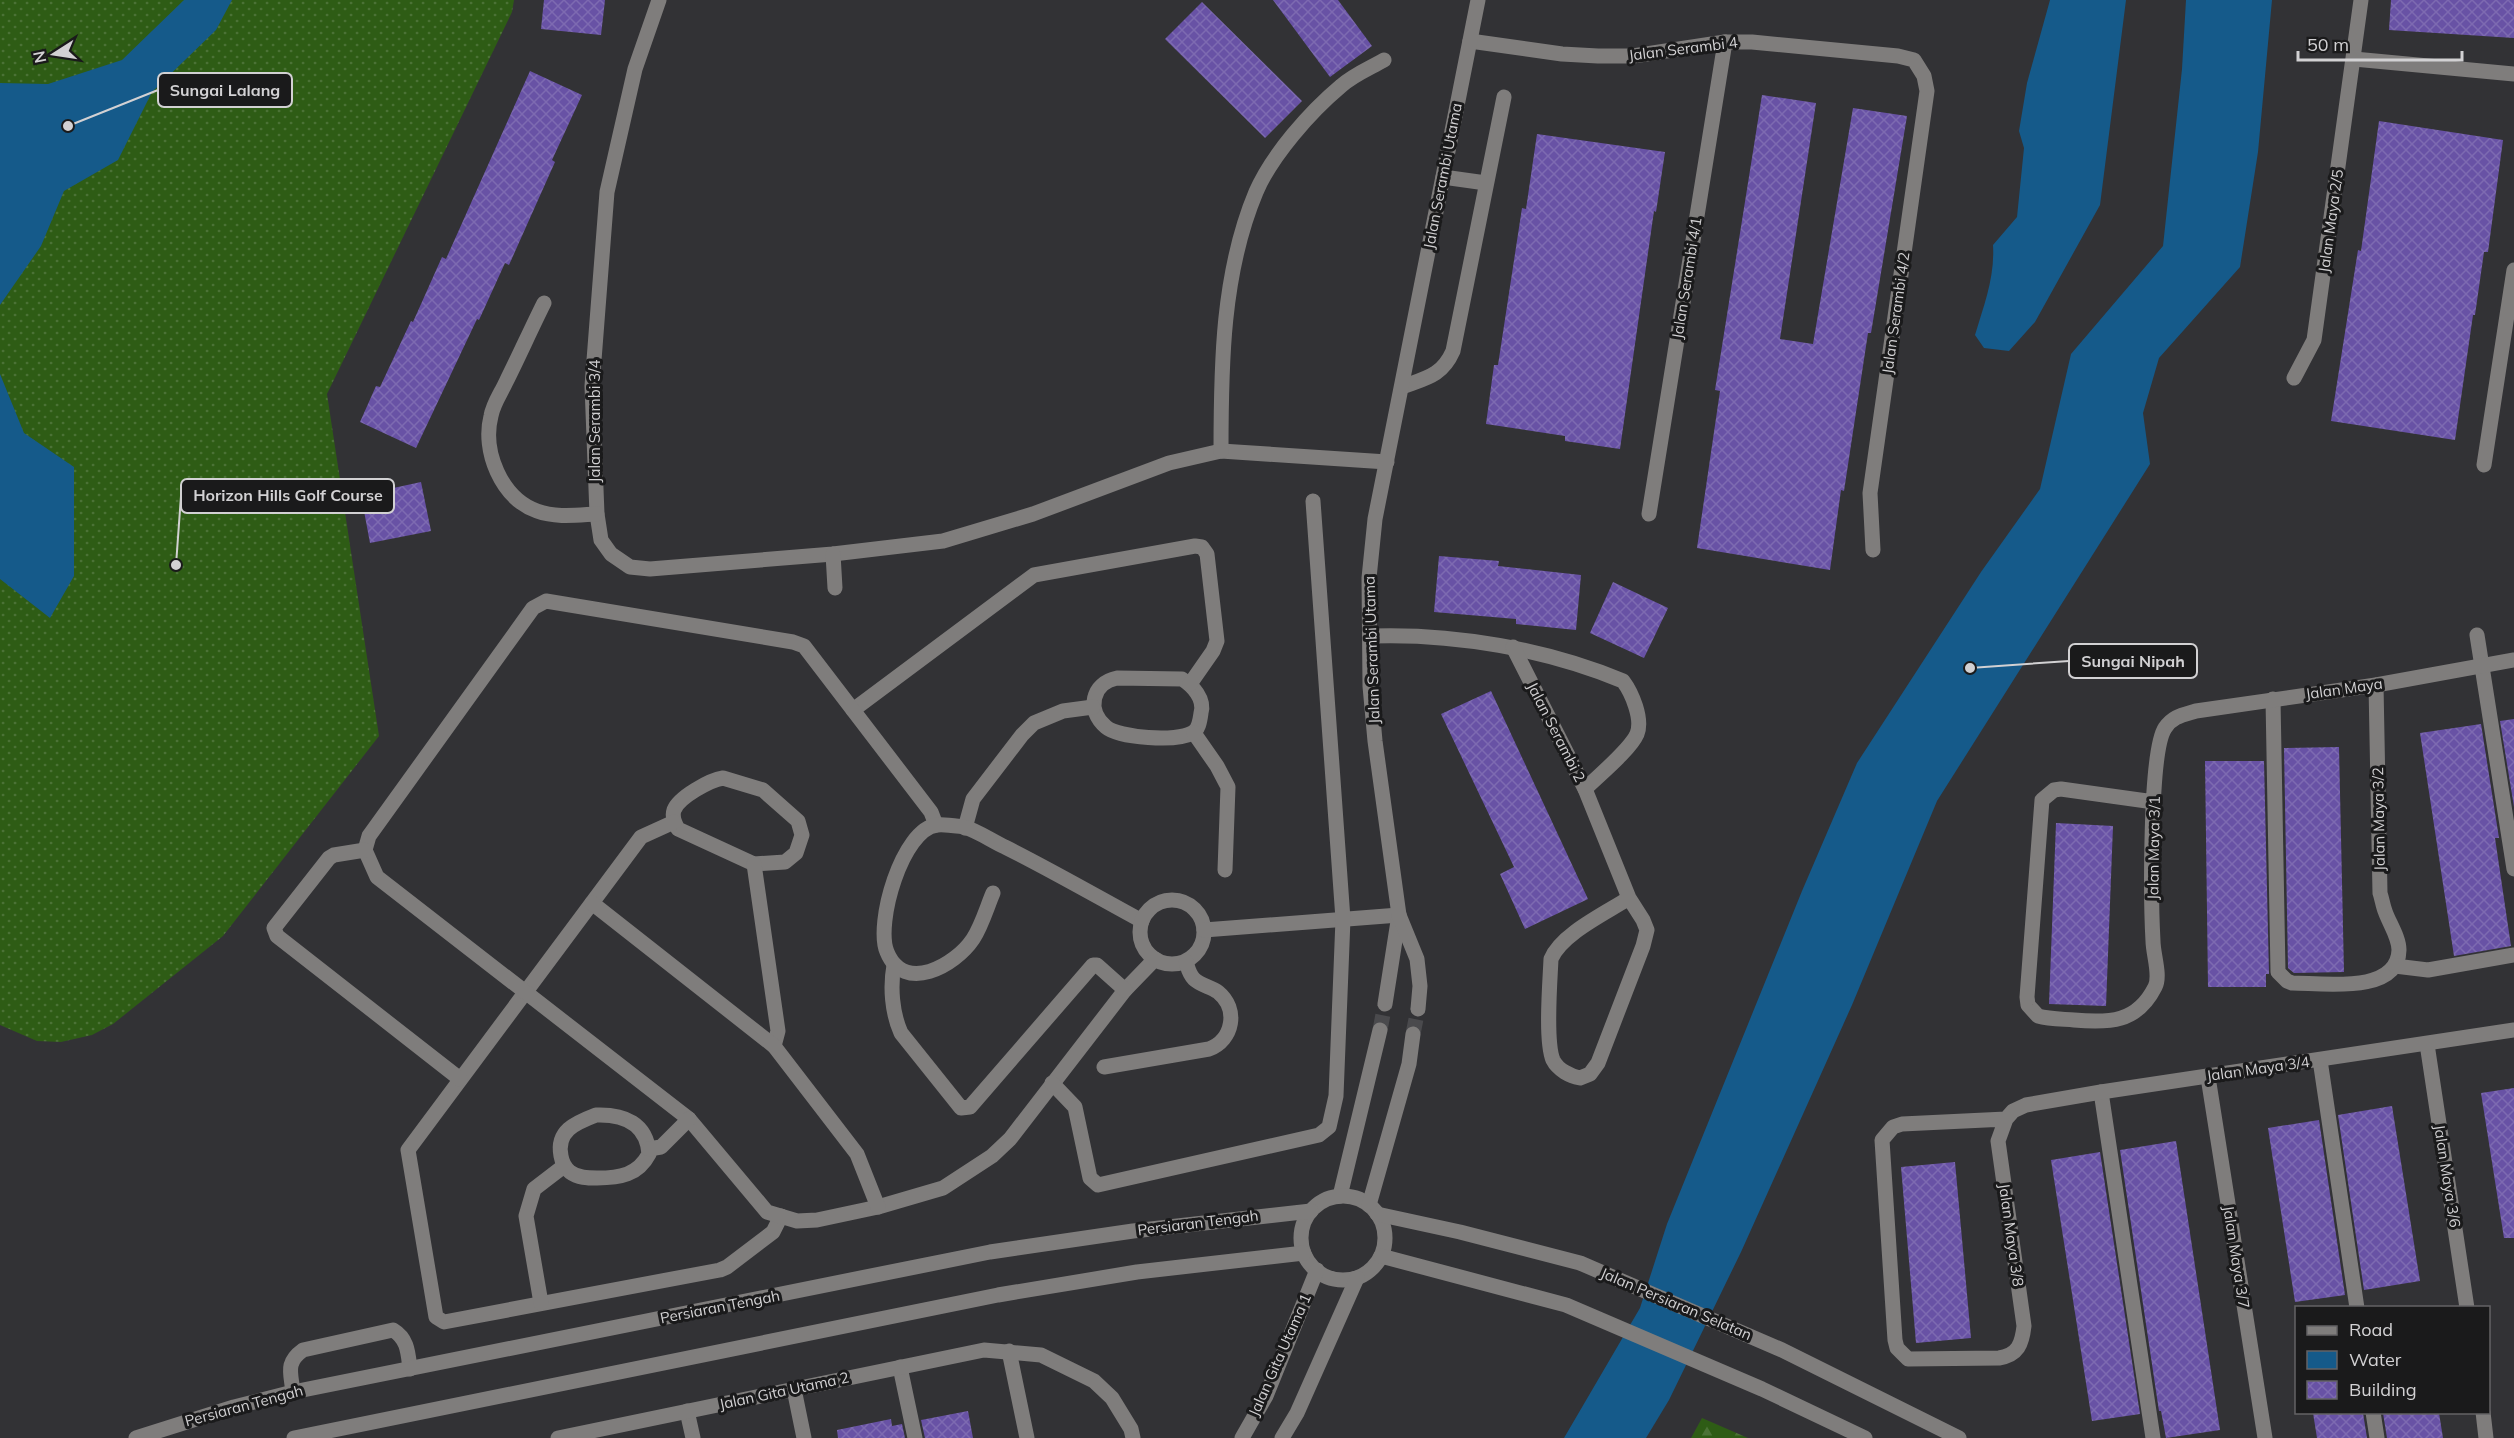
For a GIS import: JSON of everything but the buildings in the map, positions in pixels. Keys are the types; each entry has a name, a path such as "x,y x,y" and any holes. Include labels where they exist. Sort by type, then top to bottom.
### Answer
{"street":[{"name":"Jalan Serambi 3/4","path":"659,0 635,69 607,192 592,386 597,514 601,540 612,555 630,567 650,569 833,554 942,541 1033,514 1169,463 1221,451 1387,462"},
{"name":"Jalan Serambi Utama","path":"1418,1009 1420,986 1417,959 1399,915 1375,741 1370,686 1369,578 1375,519 1478,0"},
{"name":"Jalan Maya 2/5","path":"2294,378 2314,340 2361,0"},
{"name":"Jalan Serambi 4","path":"1470,41 1562,54 1633,56 1725,42 1752,42 1898,56 1914,60 1924,76"},
{"name":"Jalan Serambi 4/1","path":"1649,514 1725,42"},
{"path":"2354,59 2514,74"},
{"path":"1221,451 1221,372 1233,272 1257,190 1281,150 1342,84 1384,60"},
{"name":"Jalan Serambi 4/2","path":"1872,550 1870,493 1925,112 1927,92 1924,76"},
{"path":"1402,387 1437,374 1448,364 1453,351 1504,97"},
{"path":"1443,177 1486,183"},
{"path":"2484,465 2514,270"},
{"path":"544,303 491,414 488,437 493,462 501,479 518,500 537,511 556,515 597,514"},
{"path":"1052,1083 1075,1107 1090,1178 1098,1185 1323,1133 1329,1127 1336,1096 1343,919 1313,501"},
{"path":"853,710 1034,575 1195,546 1202,547 1207,554 1217,641 1214,651 1190,684"},
{"path":"833,554 836,588"},
{"path":"936,825 931,812 804,646 799,643 546,601 539,602 526,617 369,836 365,850 377,877 689,1119 767,1212 797,1221 817,1220 878,1207 943,1188 992,1156 1010,1139 1125,990 1155,959"},
{"name":"Jalan Serambi 2","path":"1370,636 1412,634 1513,647 1613,676 1623,681 1630,690 1639,724 1637,733 1631,743 1585,789 1513,647"},
{"path":"2477,635 2480,666 2514,869"},
{"name":"Jalan Maya","path":"2174,718 2196,711 2376,685 2514,660"},
{"path":"1112,679 1182,679 1190,684 1198,695 1203,708 1194,733 1175,738 1125,735 1106,727 1099,720 1093,707 1095,693 1112,679"},
{"name":"Jalan Maya 3/2","path":"2376,685 2380,894 2399,949 2395,966"},
{"path":"2273,699 2278,972 2281,978 2292,983 2355,984 2380,980 2395,966 2428,970 2514,955"},
{"path":"965,828 973,799 1022,735 1034,723 1063,711 1093,707"},
{"name":"Jalan Maya 3/1","path":"2154,802 2061,789 2054,790 2042,800 2028,1005 2032,1011 2045,1018 2116,1021 2131,1015 2157,984 2153,942 2154,802 2157,749 2164,729 2174,718"},
{"path":"1194,733 1217,766 1228,787 1225,870"},
{"path":"723,778 763,790 798,821 802,835 796,853 785,862 754,864 678,829 674,822 674,810 682,800 711,780 723,778"},
{"path":"1585,789 1629,898 1647,930 1598,1063 1590,1074 1580,1078 1568,1075 1553,1061 1549,1029 1551,960 1555,949 1578,930 1629,898"},
{"path":"674,822 641,837 408,1150 436,1317 444,1322 720,1270 773,1232 781,1216"},
{"path":"993,892 975,937 965,950 939,969 926,974 907,973 894,965 886,951 883,936 885,915 902,858 924,830 936,825 965,828 1030,860 1142,921"},
{"path":"365,850 334,855 329,858 274,928 277,936 460,1079"},
{"path":"754,864 778,1031 774,1046"},
{"path":"1164,900 1175,900 1194,907 1200,916 1204,930 1201,947 1186,962 1164,964 1146,952 1140,932 1142,921 1155,904 1164,900"},
{"path":"592,903 774,1046 857,1154 878,1207"},
{"path":"1204,930 1399,915"},
{"name":"Jalan Serambi Utama","path":"1385,1004 1399,915"},
{"path":"1104,1068 1209,1049 1223,1042 1231,1020 1226,1000 1218,992 1195,981 1190,975 1186,962"},
{"path":"894,965 891,981 897,1023 901,1033 961,1108 970,1107 1093,965 1098,965 1125,990"},
{"path":"1357,1278 1335,1279 1317,1270 1304,1253 1302,1231 1311,1211 1319,1204 1340,1196 1380,1030"},
{"name":"Jalan Maya 3/4","path":"2006,1119 2026,1105 2514,1030"},
{"path":"1282,1438 1297,1413 1357,1278 1375,1265 1381,1256 1384,1234 1373,1210 1409,1064 1413,1034"},
{"name":"Jalan Maya 3/6","path":"2427,1044 2467,1306"},
{"path":"2320,1060 2357,1306"},
{"name":"Jalan Maya 3/7","path":"2208,1077 2265,1438"},
{"path":"2101,1092 2153,1438"},
{"path":"596,1115 613,1115 633,1122 642,1131 649,1149 646,1161 627,1176 584,1178 571,1173 564,1166 560,1147 561,1138 567,1129 596,1115"},
{"path":"649,1149 665,1144 689,1119"},
{"name":"Jalan Maya 3/8","path":"2006,1119 1998,1141 2024,1326 2023,1340 2018,1350 2010,1356 1999,1358 1917,1361 1908,1359 1897,1348 1881,1148 1887,1132 1902,1124 2006,1119"},
{"path":"541,1303 526,1216 534,1189 564,1166"},
{"name":"Jalan Persiaran Selatan","path":"1340,1196 1350,1197 1373,1210 1580,1263 1782,1350 1959,1438"},
{"name":"Persiaran Tengah","path":"136,1438 234,1407 293,1392 990,1252 1133,1231 1311,1211"},
{"path":"294,1438 998,1295 1137,1272 1304,1253"},
{"path":"1381,1256 1566,1305 1762,1389 1865,1438"},
{"name":"Jalan Gita Utama 1","path":"1242,1438 1266,1396 1317,1270"},
{"path":"293,1392 290,1366 295,1356 303,1350 393,1330 401,1335 406,1344 411,1369"},
{"name":"Jalan Gita Utama 2","path":"558,1438 584,1436 687,1411 984,1350 1041,1355 1094,1381 1112,1398 1131,1429 1132,1438"},
{"path":"1010,1351 1027,1438"},
{"path":"900,1367 915,1438"},
{"path":"794,1389 804,1438"},
{"path":"687,1411 693,1438"},
{"path":"2373,1414 2377,1438"},
{"path":"2482,1414 2486,1438"}],"green space":[{"path":"0,0 514,0 512,12 327,394 379,736 223,936 113,1024 92,1035 61,1042 37,1041 0,1025"},
{"path":"1702,1418 1748,1438 1691,1438"}],"water":[{"path":"184,0 232,0 216,30 152,92 118,160 64,191 41,246 0,305 0,83 48,84 122,60"},
{"path":"2050,0 2126,0 2100,205 2035,322 2009,351 1984,348 1975,335 1991,280 1993,245 2017,217 2024,148 2019,131 2027,83"},
{"path":"2186,0 2272,0 2258,152 2240,267 2159,358 2143,413 2150,464 1937,801 1852,1005 1741,1252 1669,1400 1646,1438 1564,1438 1640,1308 1667,1224 1802,891 1857,763 1981,572 2040,489 2071,354 2163,246 2182,69"},
{"path":"0,374 24,433 74,467 74,576 50,618 0,579"}],"tunnel":[{"path":"1380,1030 1385,1004"},
{"path":"1413,1034 1418,1009"}],"place":[{"name":"Sungai Lalang","path":"68,126"},
{"name":"Horizon Hills Golf Course","path":"176,565"},
{"name":"Sungai Nipah","path":"1970,668"}]}
